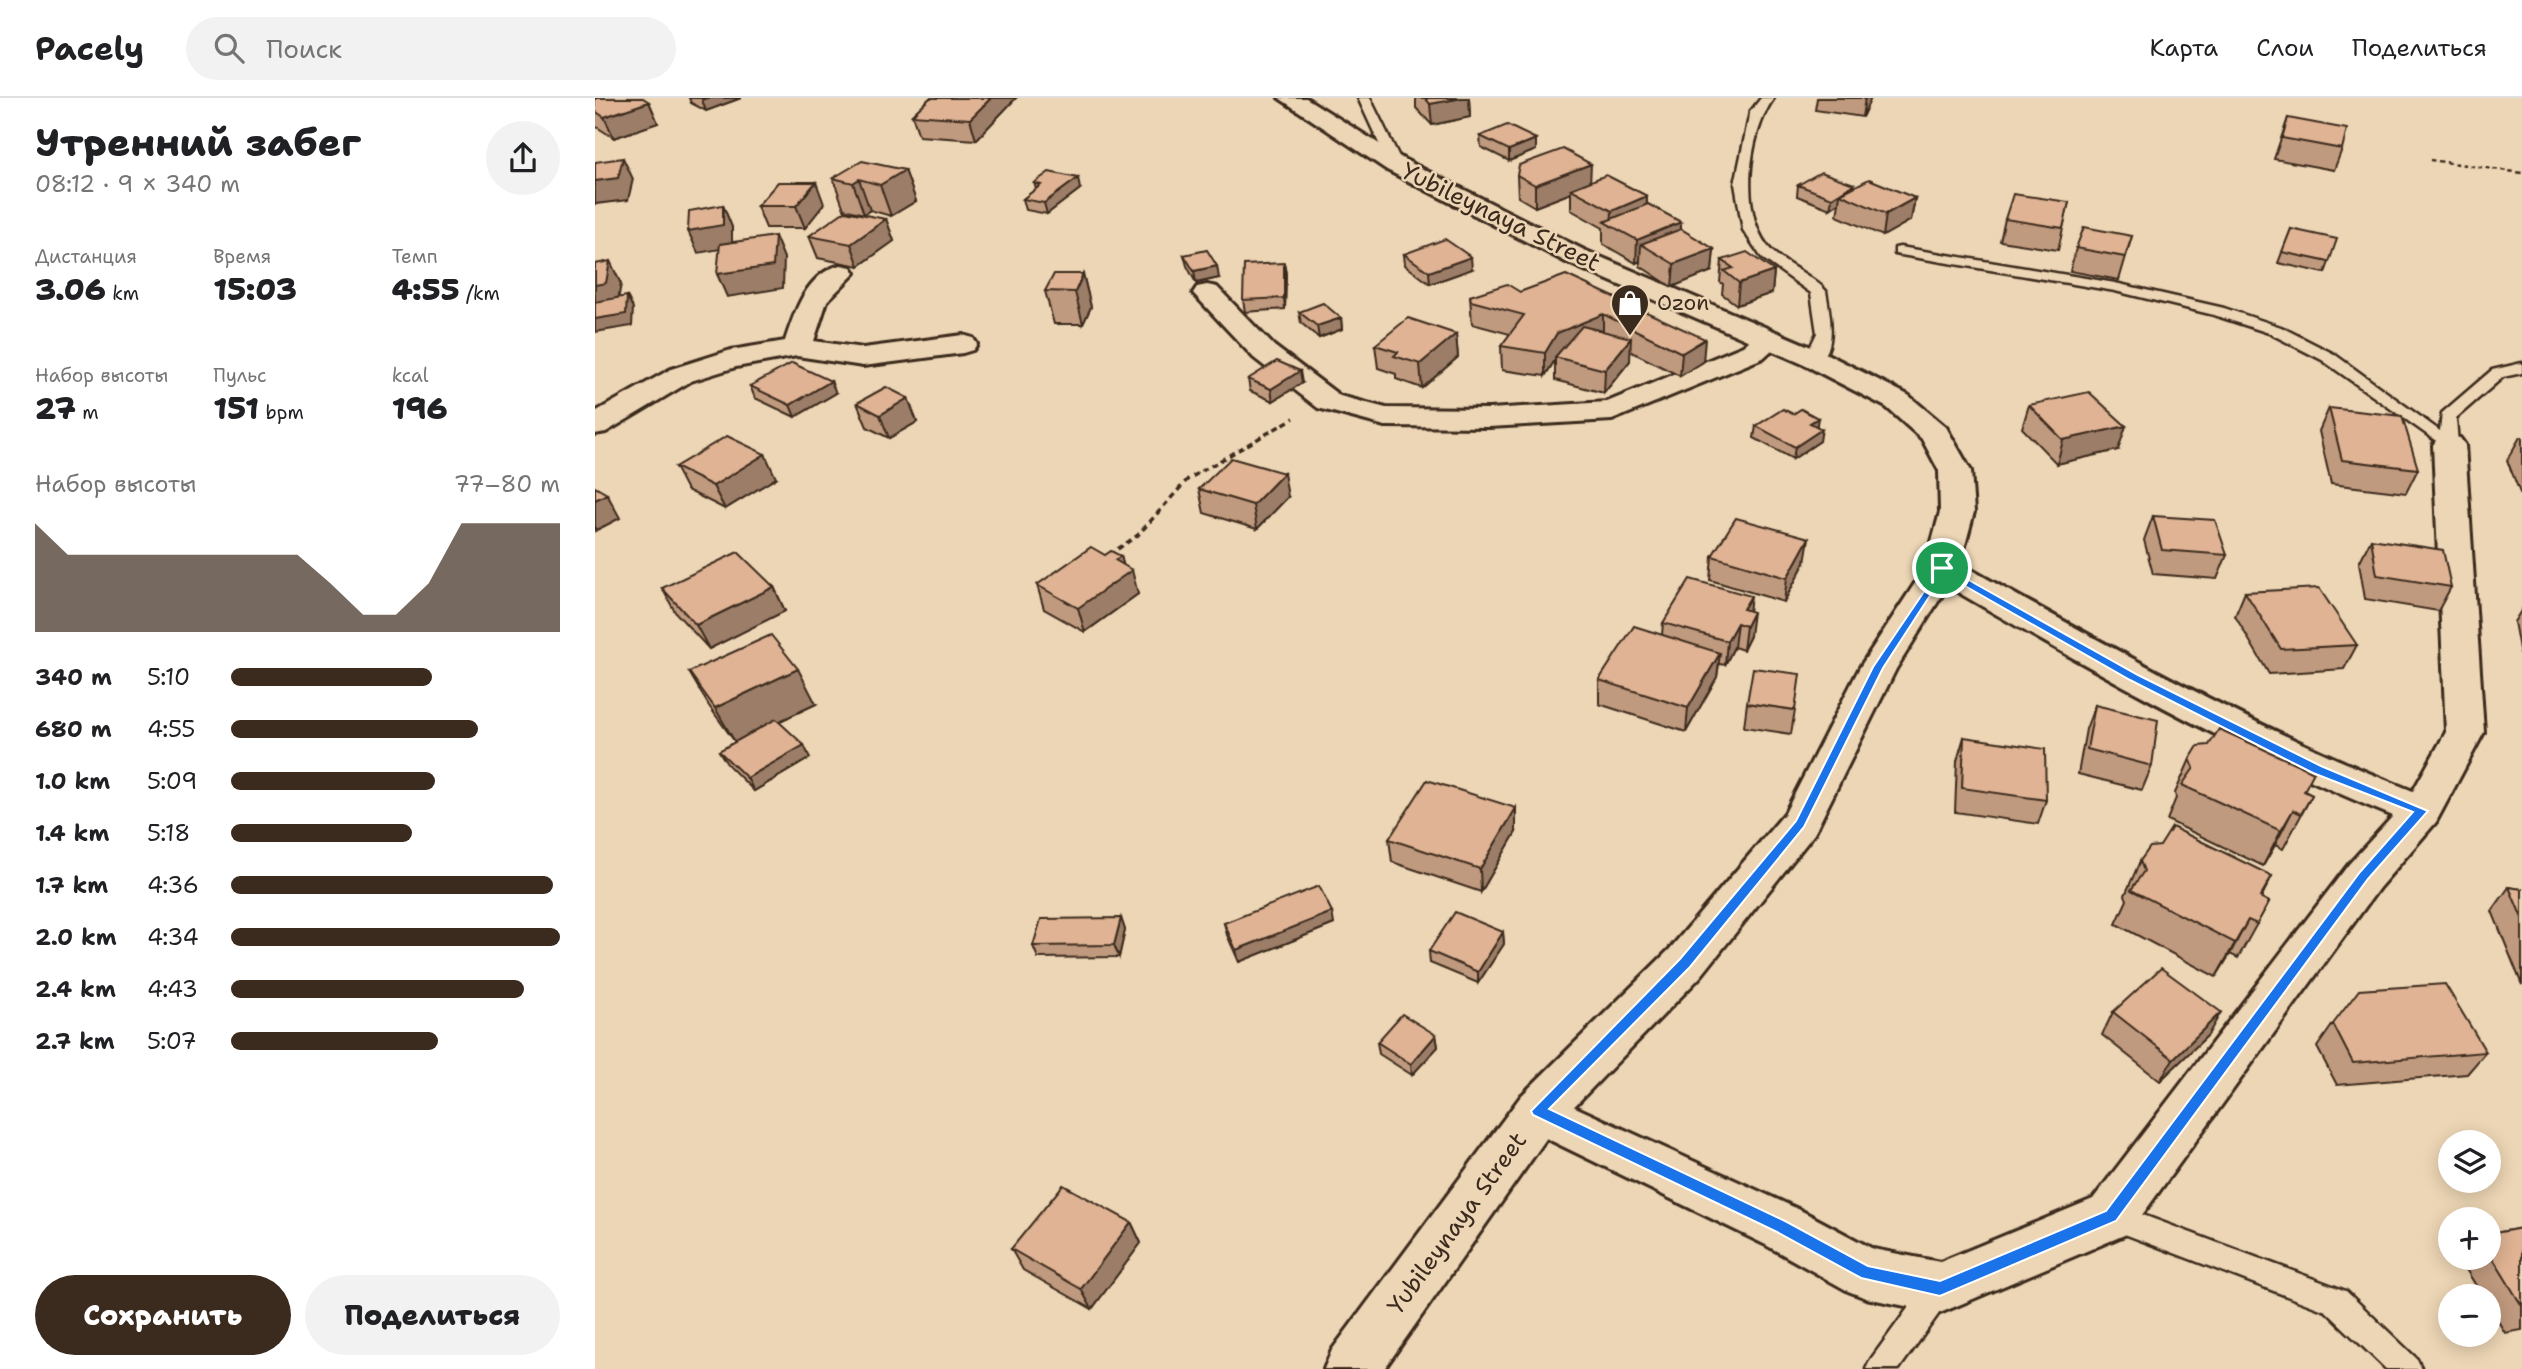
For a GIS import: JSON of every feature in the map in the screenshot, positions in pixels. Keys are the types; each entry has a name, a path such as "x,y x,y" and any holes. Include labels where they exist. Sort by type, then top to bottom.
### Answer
{"street":[{"name":"Yubileynaya Street","path":"1290,98 1397,165 1575,256 1813,358 1897,401 1935,434 1955,471 1957,512 1942,568 1878,667 1800,823 1685,963 1538,1111 1351,1369"},
{"path":"797,347 814,298 841,273"},
{"path":"1207,293 1264,352 1329,402 1385,417 1489,418 1612,411 1753,352 1769,340"},
{"path":"595,425 681,375 731,359 797,347 863,356 963,344"},
{"path":"1538,1111 1782,1227 1866,1273 1940,1288 2111,1216 2364,876 2422,811 2465,732 2449,445"},
{"path":"1942,568 2134,678 2317,769 2422,811"}],"lane":[{"path":"1364,98 1397,165"},
{"path":"1768,98 1756,112 1742,184 1750,230 1767,255 1818,291 1825,332 1813,358"},
{"path":"1900,251 2115,288 2219,311 2274,330 2327,357 2449,445"},
{"path":"2449,445 2448,417 2498,373 2522,368"},
{"path":"2111,1216 2336,1301 2407,1369"},
{"path":"1881,1369 1940,1288"}],"path":[{"path":"2430,160 2522,173"},
{"path":"1101,560 1138,536 1188,479 1289,420 1329,402"}],"building":[{"path":"595,98 643,98 649,102 604,117 595,111"},
{"path":"930,98 991,98 970,119 912,115"},
{"path":"1425,98 1462,98 1430,104"},
{"path":"2288,118 2347,129 2342,149 2282,138"},
{"path":"1507,125 1536,139 1509,150 1480,136"},
{"path":"1563,149 1591,164 1535,185 1517,175 1519,165"},
{"path":"623,158 618,178 595,181 595,162"},
{"path":"862,161 905,170 880,185 859,179 853,183 833,178"},
{"path":"1049,172 1078,178 1044,203 1023,199 1041,185 1034,183"},
{"path":"1821,172 1854,184 1832,198 1798,185"},
{"path":"1606,175 1647,196 1612,211 1571,189"},
{"path":"1869,179 1915,198 1886,214 1840,194"},
{"path":"778,182 816,182 796,206 757,206"},
{"path":"2013,194 2069,202 2063,228 2005,219"},
{"path":"1648,204 1681,222 1637,240 1604,222"},
{"path":"723,205 723,225 688,231 689,211"},
{"path":"845,211 886,219 851,244 809,236"},
{"path":"2084,227 2132,236 2125,257 2076,248"},
{"path":"1681,229 1714,249 1674,264 1641,244"},
{"path":"2291,229 2337,239 2329,262 2282,252"},
{"path":"775,236 773,266 717,274 720,244"},
{"path":"1445,239 1471,257 1429,272 1404,254"},
{"path":"1207,250 1217,266 1194,271 1184,255"},
{"path":"1747,252 1774,271 1739,283 1724,271 1733,268 1722,260"},
{"path":"610,261 606,283 595,285 595,264"},
{"path":"1284,263 1284,298 1243,300 1244,265"},
{"path":"1054,274 1083,274 1075,292 1045,291"},
{"path":"1566,275 1705,339 1682,353 1603,314 1557,333 1545,353 1501,346 1524,315 1471,301 1470,296 1507,284 1520,292"},
{"path":"627,296 626,314 595,319 595,302"},
{"path":"1323,303 1341,318 1317,326 1299,312"},
{"path":"1408,318 1456,334 1420,364 1394,356 1398,352 1375,345"},
{"path":"1582,326 1631,338 1605,370 1555,357"},
{"path":"1277,361 1300,371 1271,389 1248,379"},
{"path":"792,363 831,381 790,405 750,386"},
{"path":"886,387 908,398 880,415 857,403"},
{"path":"2089,392 2126,426 2063,440 2029,405"},
{"path":"2329,408 2402,416 2418,469 2342,460"},
{"path":"1783,409 1793,414 1801,409 1818,418 1810,423 1822,429 1795,447 1756,426"},
{"path":"727,436 765,454 713,486 675,467"},
{"path":"1231,458 1284,473 1253,505 1199,489"},
{"path":"595,487 607,494 595,500"},
{"path":"2153,516 2215,520 2227,555 2162,550"},
{"path":"1736,518 1809,538 1787,578 1712,556"},
{"path":"2371,539 2443,550 2451,587 2377,575"},
{"path":"1091,547 1105,555 1111,551 1121,556 1115,560 1132,570 1078,608 1037,585"},
{"path":"738,552 774,587 696,625 662,588"},
{"path":"1690,579 1751,596 1743,609 1753,612 1746,626 1737,623 1727,641 1663,623"},
{"path":"2319,588 2357,645 2281,649 2245,592"},
{"path":"1634,626 1720,653 1688,708 1599,680"},
{"path":"771,635 798,669 715,708 689,672"},
{"path":"1753,668 1800,674 1795,710 1747,703"},
{"path":"2095,705 2158,720 2152,766 2087,749"},
{"path":"776,719 804,745 747,778 719,751"},
{"path":"2219,729 2314,772 2304,791 2312,795 2301,814 2293,810 2281,831 2182,785 2194,768 2190,759 2198,746 2209,745"},
{"path":"1964,737 2045,749 2046,800 1962,788"},
{"path":"1427,780 1516,808 1480,869 1389,839"},
{"path":"2172,827 2272,876 2260,897 2269,902 2257,924 2248,920 2235,943 2131,890 2144,871 2140,861 2150,847 2160,846"},
{"path":"1319,886 1332,912 1236,950 1224,923"},
{"path":"2509,887 2522,889 2522,918"},
{"path":"1455,912 1503,932 1478,972 1429,951"},
{"path":"1121,918 1114,945 1033,946 1041,919"},
{"path":"2161,968 2221,1012 2173,1059 2113,1012"},
{"path":"2445,984 2486,1052 2353,1063 2333,1024 2359,990"},
{"path":"1402,1014 1436,1035 1411,1064 1377,1042"},
{"path":"1063,1185 1131,1222 1081,1289 1011,1249"},
{"path":"2522,1228 2522,1306 2500,1270 2501,1232"}],"place":[{"name":"Ozon","path":"1630,337"}],"route":[{"path":"1942,568 2134,678 2317,769 2422,811 2364,876 2187,1109 2111,1216 1940,1288 1866,1273 1782,1227 1538,1111 1685,963 1800,823 1878,667 1942,568"}]}
